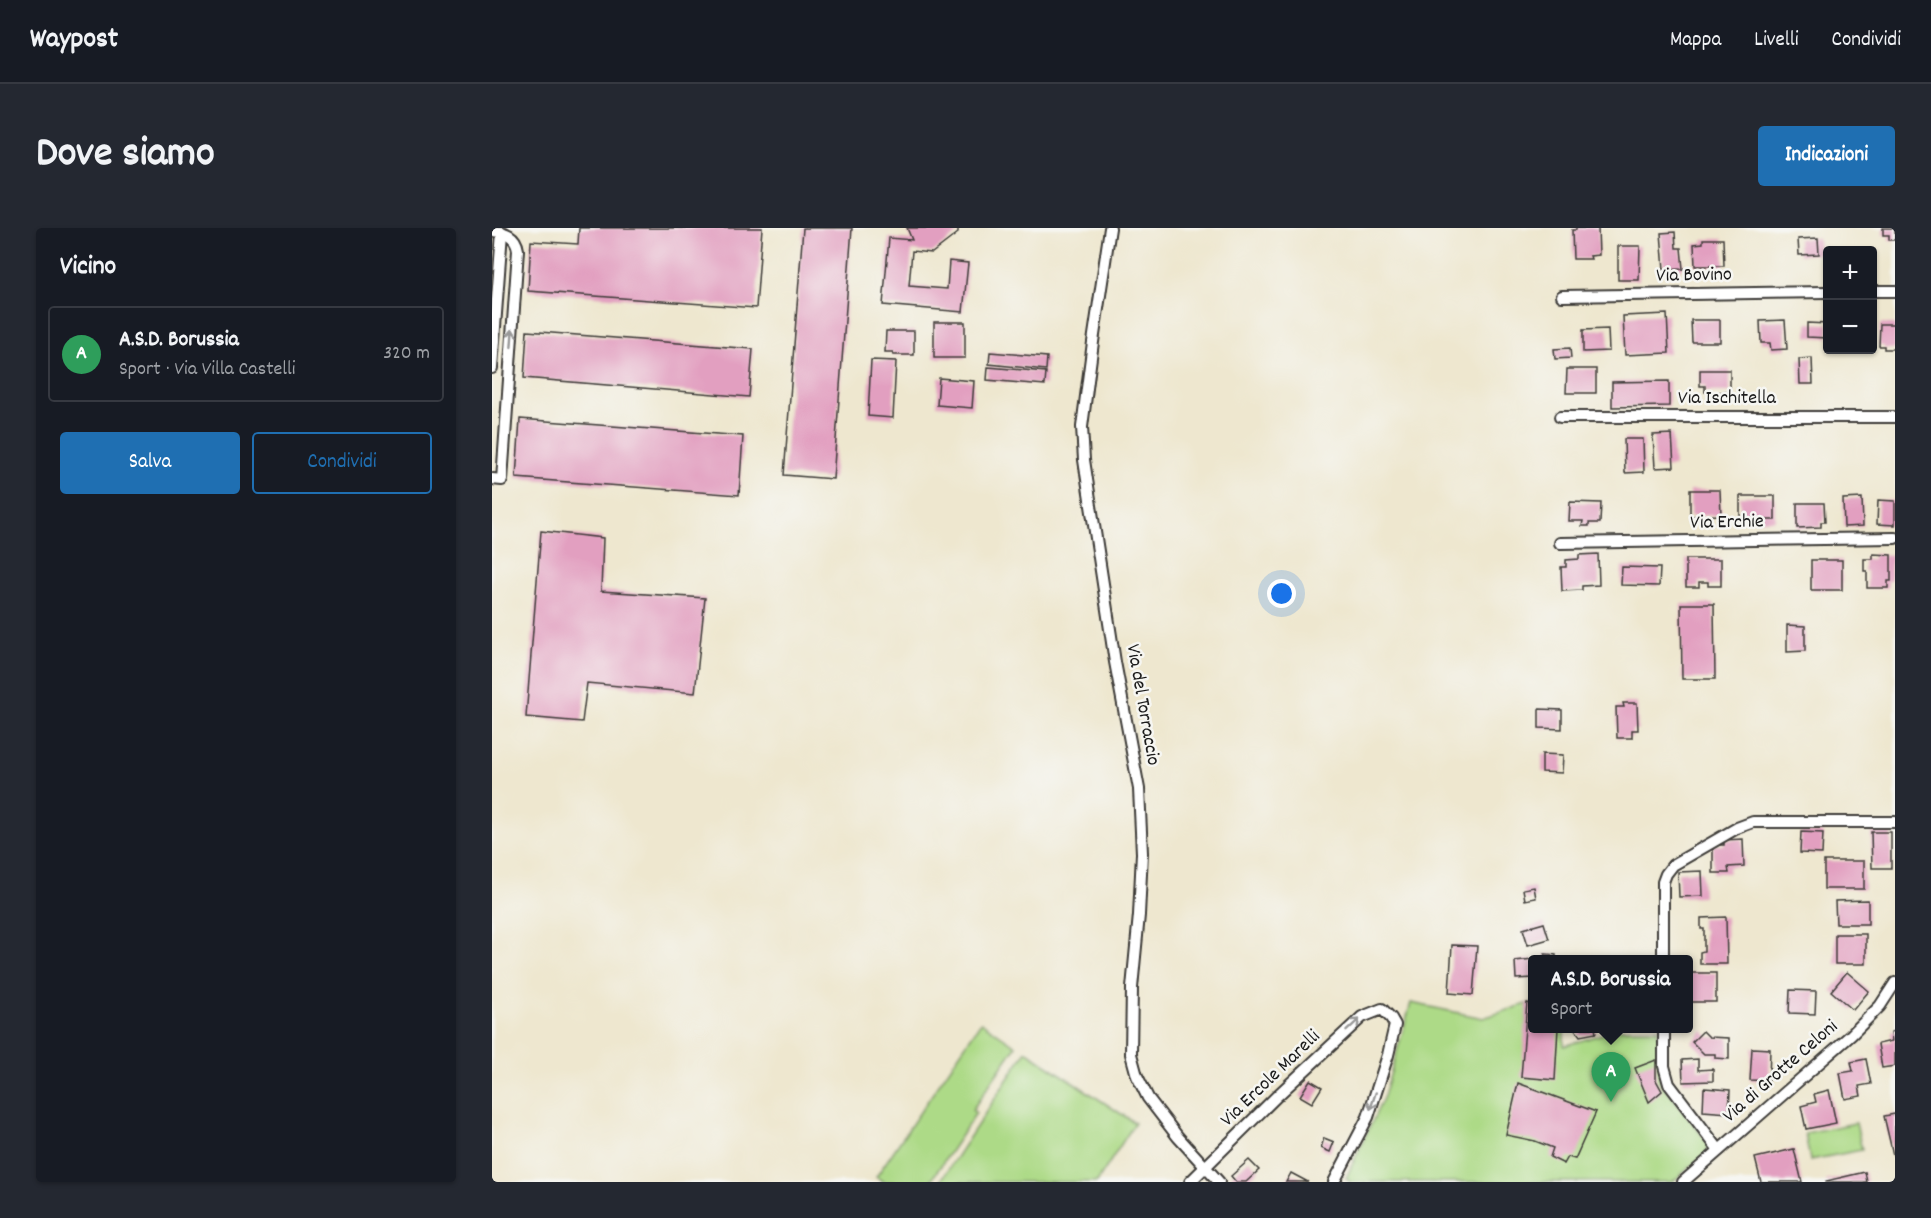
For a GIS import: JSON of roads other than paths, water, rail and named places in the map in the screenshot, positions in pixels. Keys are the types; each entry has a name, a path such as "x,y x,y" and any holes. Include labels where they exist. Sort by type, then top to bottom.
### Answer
{"street":[{"name":"Via del Torraccio","path":"1110,228 1082,428 1084,460 1113,651 1139,789 1141,863 1132,988 1131,1053 1137,1077 1148,1098 1178,1137 1219,1182"},
{"path":"492,368 497,232 513,238 518,250 497,479"},
{"path":"1877,291 1895,291"},
{"name":"Via Bovino","path":"1562,296 1823,292"},
{"name":"Via Ischitella","path":"1560,417 1895,417"},
{"name":"Via Erchie","path":"1560,543 1895,538"},
{"path":"1663,955 1663,882 1668,870 1737,828 1753,822 1895,822"},
{"name":"Via di Grotte Celoni","path":"1683,1182 1851,1035 1880,1006 1895,983"},
{"name":"Via Ercole Marelli","path":"1190,1182 1278,1095 1362,1017 1382,1009 1395,1026 1388,1055 1368,1117 1334,1182"},
{"path":"1664,1033 1664,1066 1669,1084 1719,1150"}],"place":[{"name":"A.S.D. Borussia","path":"1611,1102"}]}
